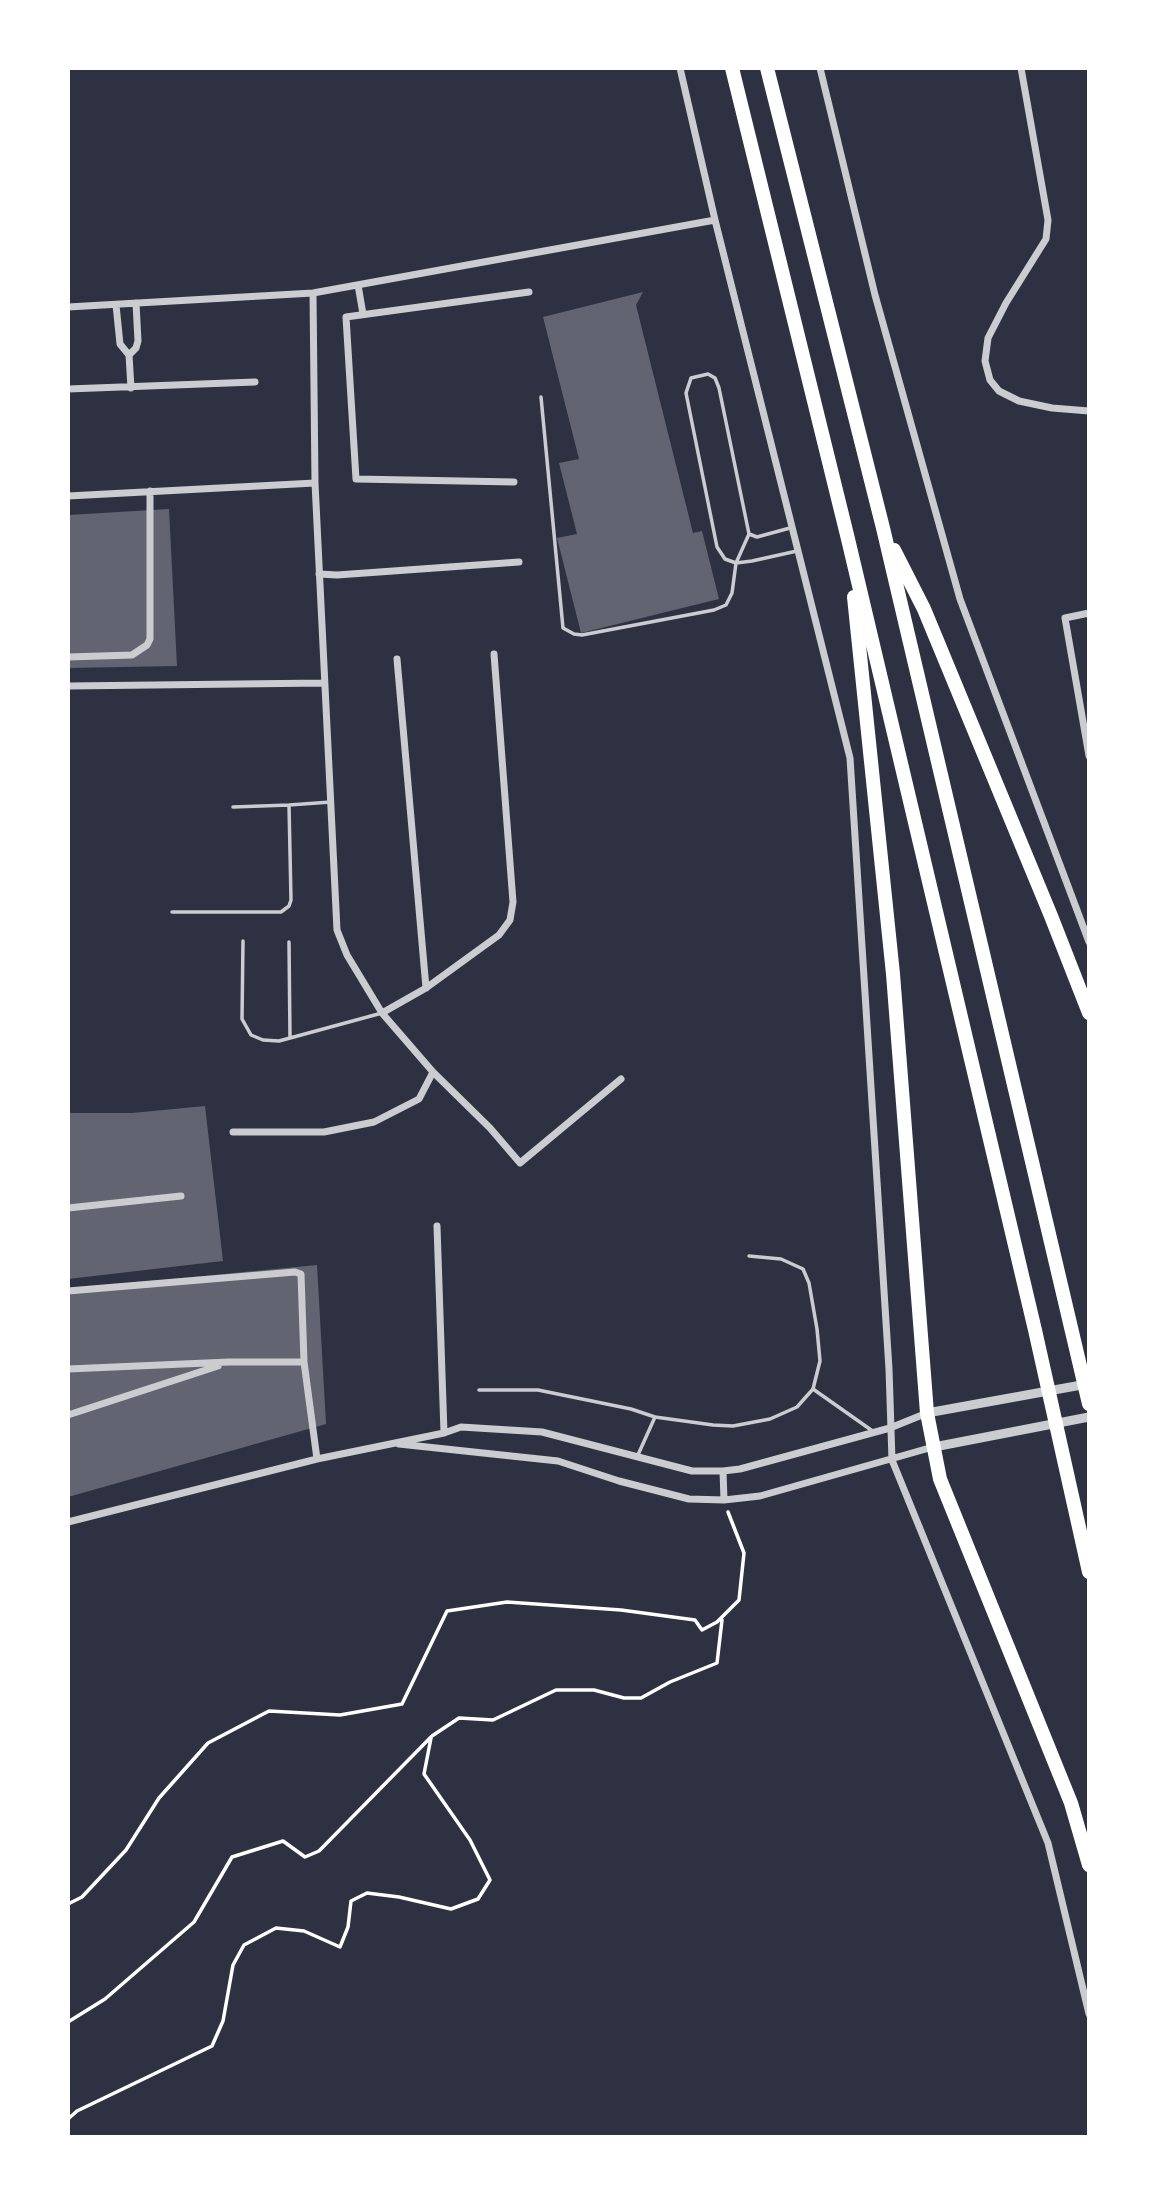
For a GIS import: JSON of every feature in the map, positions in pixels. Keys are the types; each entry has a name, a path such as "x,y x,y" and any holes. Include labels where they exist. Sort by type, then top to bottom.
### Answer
{"highway":[{"path":"732,68 848,539 1035,1330 1088,1569"},
{"path":"767,68 883,528 1089,1404"},
{"path":"883,528 929,622 1089,1013"},
{"path":"848,539 894,988 927,1413 940,1479 1071,1802 1089,1865"}],"street":[{"path":"680,68 715,220 850,758 889,1369 892,1460 1048,1843 1089,2014"},
{"path":"1021,68 1048,220 1046,239 1006,303 988,338 985,361 990,380 999,391 1019,401 1052,408 1089,411"},
{"path":"823,69 875,295 960,599 1089,943"},
{"path":"68,307 313,293 715,220"},
{"path":"358,285 363,314"},
{"path":"514,482 356,479 346,317 529,292"},
{"path":"313,293 315,483 324,683 337,930 347,956 382,1013 433,1072 490,1128 520,1163 621,1079"},
{"path":"129,355 136,348 138,341 136,303"},
{"path":"116,305 120,344 129,355 131,388"},
{"path":"68,389 255,382"},
{"path":"68,496 315,483"},
{"path":"68,657 132,655 147,645 150,639 150,491"},
{"path":"319,575 519,562"},
{"path":"1089,613 1065,618 1089,756"},
{"path":"382,1013 426,988 499,935 510,920 513,902 494,654"},
{"path":"397,659 426,988"},
{"path":"68,686 324,683"},
{"path":"233,1132 324,1132 374,1122 419,1099 433,1072"},
{"path":"68,1208 181,1196"},
{"path":"436,1226 444,1433"},
{"path":"68,1291 295,1272 302,1274 304,1362 317,1459"},
{"path":"68,1369 229,1362 304,1362"},
{"path":"68,1415 229,1362"},
{"path":"68,1522 317,1459 395,1444 461,1427 542,1432 692,1471 723,1471 740,1469 890,1428 927,1413 1089,1384"},
{"path":"395,1444 558,1461 619,1481 689,1499 724,1500 760,1496 934,1447 1089,1417"},
{"path":"723,1471 724,1500"}],"lane":[{"path":"541,397 563,628 582,635 714,610 726,605 732,593 736,563 749,534 715,378 708,374 691,378 686,393 717,547 725,559 736,563 798,551"},
{"path":"749,534 757,537 792,528"},
{"path":"233,807 331,802"},
{"path":"172,912 281,912 289,906 289,805"},
{"path":"243,941 242,1019 251,1035 263,1040 279,1041 382,1013"},
{"path":"289,942 290,1038"},
{"path":"479,1390 538,1390 631,1409 655,1417 713,1425 770,1419 797,1407 813,1389 820,1361 809,1283 803,1269 781,1259 749,1256"},
{"path":"813,1389 874,1432"},
{"path":"637,1457 655,1417"}],"path":[{"path":"68,1904 82,1897 126,1850 159,1798 208,1743 270,1711 340,1715 402,1704 447,1611 507,1602 621,1610 695,1620 702,1630 722,1618 739,1600 744,1553 724,1500"},
{"path":"68,2022 105,1999 194,1922 232,1857 283,1841 304,1857 319,1851 432,1736 459,1718 493,1720 556,1690 594,1689 624,1698 641,1699 670,1682 717,1663 722,1618"},
{"path":"68,2119 77,2111 212,2046 223,2021 233,1965 244,1945 276,1928 304,1931 340,1947 348,1927 351,1901 367,1893 451,1909 478,1899 490,1880 470,1840 424,1774 432,1736"}],"building":[{"path":"643,292 636,305 693,533 702,531 719,599 581,633 557,538 577,534 559,463 579,459 543,317"},
{"path":"169,509 177,666 68,668 68,515"},
{"path":"205,1106 223,1261 68,1279 68,1113 132,1113"},
{"path":"317,1265 326,1424 68,1497 68,1289"}]}
